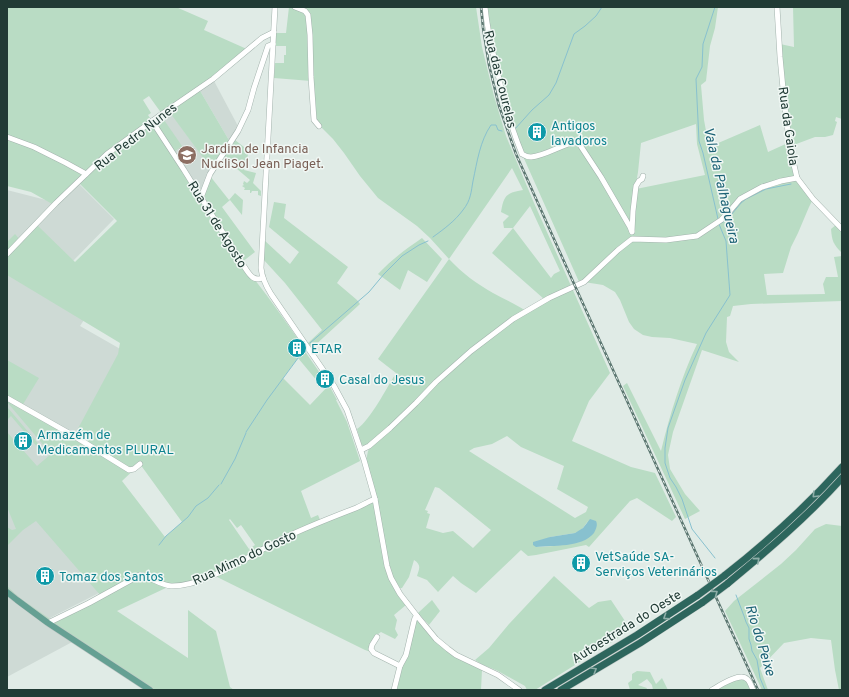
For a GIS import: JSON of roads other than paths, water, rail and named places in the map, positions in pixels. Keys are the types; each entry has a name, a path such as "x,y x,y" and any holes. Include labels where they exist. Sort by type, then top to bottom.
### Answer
{"highway":[{"name":"Autoestrada do Oeste","path":"545,690 674,612 724,576 788,522 842,467"},
{"name":"Autoestrada do Oeste","path":"561,690 640,643 703,602 727,584 785,535 842,478"}],"main road":[{"path":"7,592 48,623 150,690"}],"street":[{"path":"275,7 261,262 261,272 263,278 271,294 339,394 348,410 375,499 385,560 389,573 400,594 436,638 452,652 498,675 519,690"},
{"path":"295,7 305,11 308,15 314,120 319,126"},
{"name":"Rua das Courelas","path":"485,7 500,88 506,111 522,154 526,157 538,156 567,144 575,142 580,145 601,177 632,232"},
{"name":"Rua da Gaiola","path":"777,7 784,98 788,132 797,178 813,200 842,229"},
{"name":"Rua Pedro Nunes","path":"7,254 56,203 107,154 213,79 262,38 274,32"},
{"path":"201,197 210,174 238,131 248,112 254,88 268,46 273,44"},
{"name":"Rua 31 de Agosto","path":"152,121 243,265 252,277 256,279 263,278"},
{"path":"7,137 34,147 86,174"},
{"path":"632,239 636,186 639,181 642,180 643,176"},
{"path":"361,450 369,446 390,428 436,382 471,351 513,319 549,298 584,282 632,239 666,240 697,236 729,212 740,199 745,196 762,187 797,178"},
{"path":"7,398 129,470 134,469 140,464"},
{"name":"Rua Mimo do Gosto","path":"48,623 140,575 170,586 196,582 231,566 288,536 375,499"},
{"path":"394,690 400,666 405,656 414,621 417,616"},
{"path":"377,637 371,649 374,653 400,666"},
{"path":"712,690 740,676 746,677 753,690"}],"water":[{"path":"590,519 596,521 597,524 594,533 589,538 575,543 559,546 536,547 533,545 533,542 550,537 575,533 583,528"}],"waterway":[{"path":"515,129 532,110 549,95 556,83 574,34 596,16 602,7"},
{"name":"Vala da Palhagueira","path":"715,7 703,44 702,67 696,79 699,141 718,219"},
{"path":"433,237 456,218 468,203 479,152 487,131 491,125 496,125 498,130 502,131"},
{"path":"719,224 727,220 746,199 766,189 791,184"},
{"name":"Vala da Palhagueira","path":"715,558 692,529 682,499 670,478 665,463 665,448 668,428 685,380 706,333 730,295 726,241 719,224"},
{"path":"310,343 369,292 402,256 428,241"},
{"path":"246,432 267,400 304,350"},
{"path":"221,484 235,459 246,433"},
{"path":"159,545 166,536 188,517 196,506 208,498 219,485"},
{"name":"Rio do Peixe","path":"736,595 749,628 749,639 752,651 757,660 760,678 765,690"}],"railway":[{"path":"481,7 489,65 499,106 516,154 758,690"}],"place":[{"name":"Antigos lavadoros","path":"537,132"},
{"name":"Jardim de Infancia NucliSol Jean Piaget.","path":"187,155"},
{"name":"ETAR","path":"297,348"},
{"name":"Casal do Jesus","path":"325,379"},
{"name":"Armazém de Medicamentos PLURAL","path":"23,441"},
{"name":"VetSaúde SA- Serviços Veterinários","path":"581,563"},
{"name":"Tomaz dos Santos","path":"45,576"}]}
